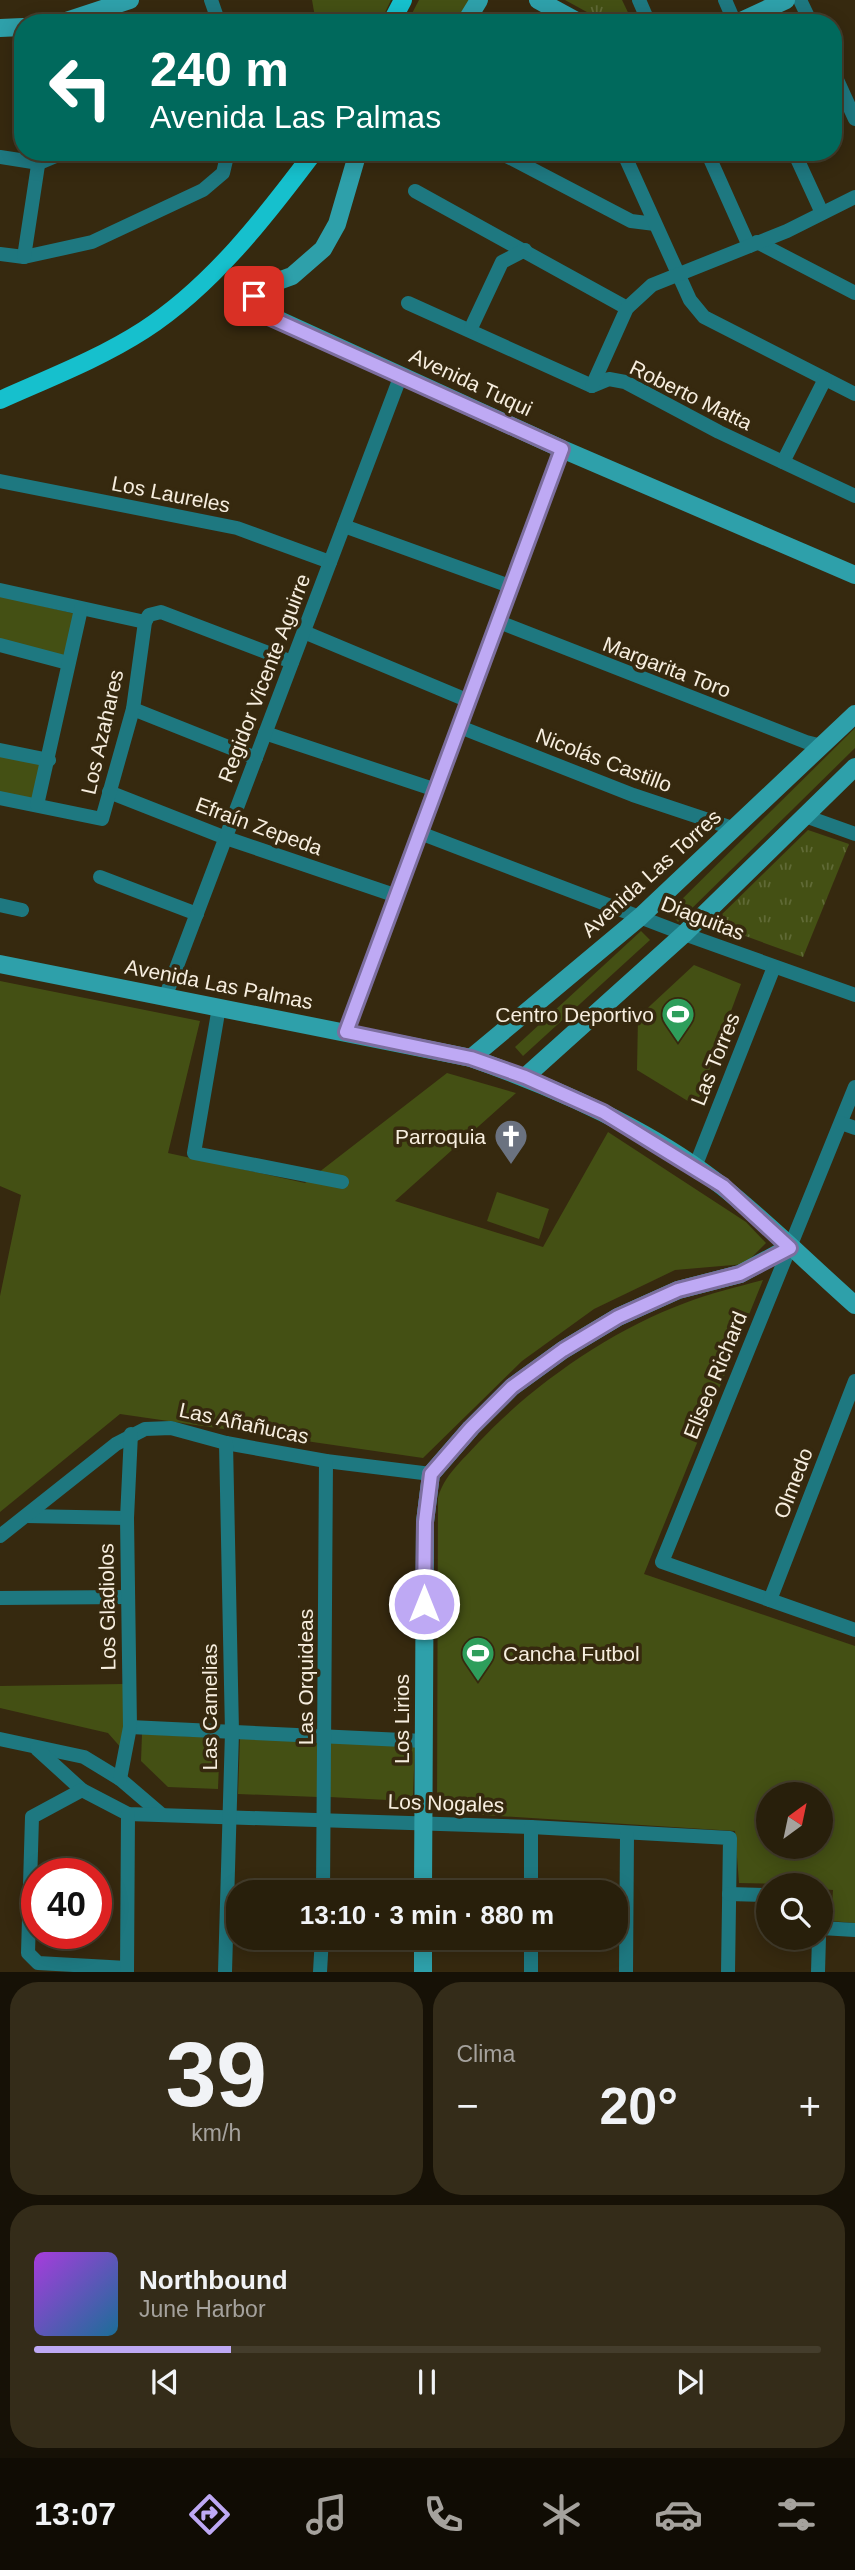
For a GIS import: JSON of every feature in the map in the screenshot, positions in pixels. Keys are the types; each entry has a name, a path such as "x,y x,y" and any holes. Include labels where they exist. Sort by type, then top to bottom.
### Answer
{"main road":[{"path":"0,400 96,358 147,328 195,288 266,216 307,161"}],"street":[{"path":"89,7 130,0"},
{"path":"538,0 557,14"},
{"path":"756,14 786,0"},
{"path":"842,91 855,119"},
{"path":"24,257 39,161"},
{"path":"0,254 24,257 92,242 203,190 223,173 226,161"},
{"name":"Avenida Tuqui","path":"355,161 337,224 323,249 292,276 259,288 253,301 260,313 562,449 855,575"},
{"path":"516,161 631,221 655,224"},
{"path":"627,161 690,300 704,317 855,394"},
{"path":"712,161 753,244 855,293"},
{"path":"798,161 822,213"},
{"path":"415,191 627,308"},
{"path":"408,303 471,328 592,386 627,308 652,285 753,244 855,197"},
{"path":"471,328 502,262 525,250"},
{"name":"Regidor Vicente Aguirre","path":"166,995 401,375"},
{"name":"Roberto Matta","path":"592,386 610,379 625,382 855,496"},
{"path":"783,462 825,379"},
{"path":"346,1032 562,449"},
{"name":"Los Laureles","path":"0,481 237,528 330,562"},
{"path":"344,526 512,587"},
{"path":"0,590 81,609 147,618 161,612 292,662"},
{"path":"0,797 37,805 81,609"},
{"name":"Los Azahares","path":"37,805 102,819 133,709 147,618"},
{"name":"Margarita Toro","path":"499,622 671,692 806,743 822,746"},
{"path":"304,632 470,701"},
{"path":"0,645 68,663"},
{"path":"133,709 256,758"},
{"name":"Avenida Las Torres","path":"471,1058 640,917 855,714"},
{"name":"Nicolás Castillo","path":"460,727 633,795 735,829"},
{"path":"265,733 436,790"},
{"path":"0,750 49,760"},
{"path":"525,1077 684,934 855,767"},
{"name":"Efraín Zepeda","path":"110,792 226,838 397,896"},
{"path":"805,816 855,834"},
{"name":"Diaguitas","path":"420,833 684,934 855,995"},
{"path":"100,877 197,914"},
{"path":"0,905 22,910"},
{"name":"Avenida Las Palmas","path":"0,964 471,1058 525,1077 603,1112 723,1186 855,1305"},
{"name":"Las Torres","path":"695,1167 774,967"},
{"path":"219,1007 194,1153 342,1182"},
{"name":"Eliseo Richard","path":"770,1600 662,1562 855,1087"},
{"path":"841,1123 855,1128"},
{"path":"431,1474 512,1387 563,1350 618,1317 678,1290 740,1274 790,1248"},
{"name":"Olmedo","path":"770,1600 855,1381"},
{"name":"Las Añañucas","path":"0,1536 131,1434 145,1429 171,1428 226,1443 326,1461 431,1474"},
{"name":"Los Gladiolos","path":"120,1779 130,1727 127,1518 131,1434"},
{"name":"Las Camelias","path":"225,1972 232,1732 226,1443"},
{"name":"Las Orquideas","path":"324,1880 326,1822 326,1461"},
{"name":"Los Lirios","path":"424,1880 425,1522 431,1474"},
{"path":"26,1516 127,1518"},
{"path":"0,1598 128,1597"},
{"path":"770,1600 855,1630"},
{"path":"130,1727 424,1741"},
{"name":"Los Nogales","path":"0,1739 84,1757 120,1779 161,1814"},
{"name":"Los Nogales","path":"37,1749 82,1790 128,1814 531,1827 627,1835 730,1838 729,1894"},
{"path":"82,1790 32,1816 28,1953 38,1963 127,1970 128,1814"},
{"path":"531,1827 531,1880"},
{"path":"626,1972 627,1835"},
{"path":"728,1972 729,1894 756,1895"},
{"path":"833,1929 855,1930"},
{"path":"320,1972 321,1950"},
{"path":"423,1950 423,1972"},
{"path":"531,1950 531,1972"},
{"path":"818,1972 819,1950"}],"green space":[{"path":"312,0 391,0 384,14 314,14"},
{"path":"419,0 469,0 459,14 412,14"},
{"path":"565,0 622,0 629,14 591,14"},
{"path":"0,596 76,614 67,658 0,642"},
{"path":"855,728 855,748 678,922 669,912"},
{"path":"0,754 43,763 33,800 0,794"},
{"path":"808,830 849,844 803,957 712,924"},
{"path":"641,931 650,940 523,1056 515,1047"},
{"name":"Centro Deportivo","path":"694,965 741,984 696,1106 637,1070 638,1017"},
{"path":"0,981 200,1021 168,1153 305,1183 447,1073 516,1093 395,1201 543,1247 608,1132 746,1222 766,1243 745,1264 675,1270 594,1309 522,1361 423,1458 120,1414 0,1512 0,1296 21,1195 0,1186"},
{"path":"497,1192 549,1209 539,1239 487,1221"},
{"path":"763,1280 644,1574 855,1646 855,1923 833,1921 833,1873 756,1873 756,1883 739,1883 735,1831 437,1812 438,1498 445,1482 460,1462 499,1422 547,1381 629,1328 704,1296"},
{"path":"123,1684 123,1750 108,1733 0,1708 0,1686"},
{"path":"142,1734 220,1738 218,1789 168,1787 141,1761"},
{"path":"240,1738 319,1741 318,1797 238,1794"},
{"path":"331,1740 415,1744 413,1795 407,1801 329,1797"}],"place":[{"name":"Centro Deportivo","path":"678,1044"},
{"name":"Parroquia","path":"511,1166"},
{"name":"Cancha Futbol","path":"478,1683"}],"route":[{"path":"254,296 254,306 260,313 562,449 346,1032 471,1058 525,1077 603,1112 723,1186 790,1248 740,1274 678,1290 618,1317 563,1350 512,1387 431,1474 425,1522 424,1604"}]}
